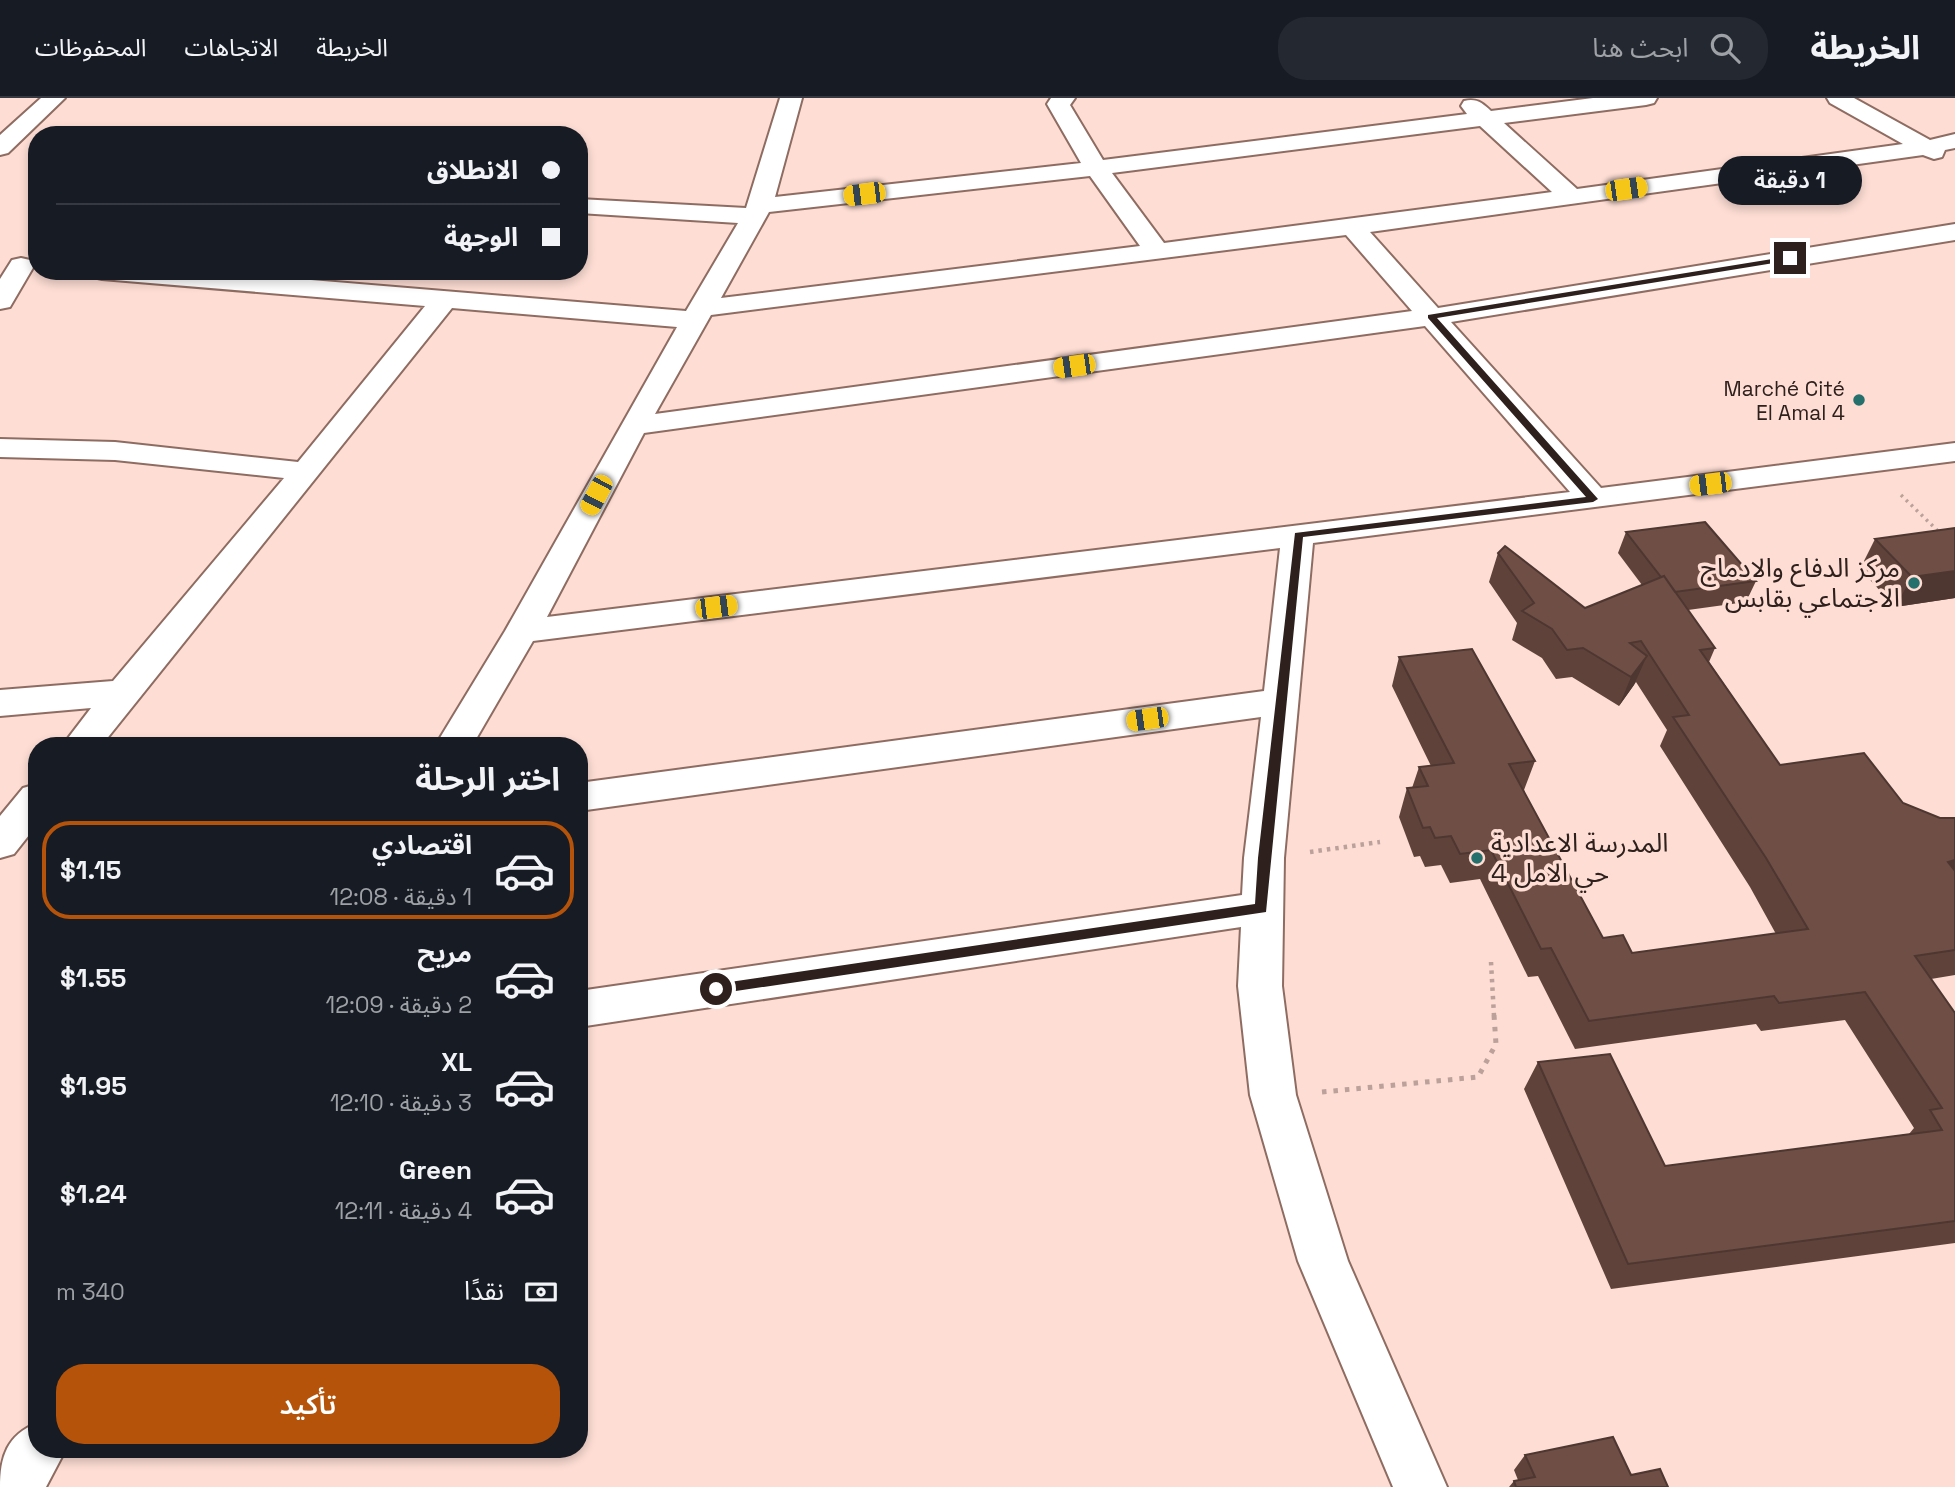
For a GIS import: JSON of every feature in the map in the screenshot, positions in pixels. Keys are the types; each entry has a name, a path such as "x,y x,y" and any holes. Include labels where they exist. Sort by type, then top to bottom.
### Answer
{"street":[{"path":"0,148 54,98"},
{"path":"458,737 522,631 634,426 757,211 791,98"},
{"path":"1064,98 1058,104 1062,113 1096,168 1157,251"},
{"path":"1464,98 1572,197"},
{"path":"588,206 757,211 1646,98"},
{"path":"1838,98 1955,163"},
{"path":"208,280 443,300 698,314 1572,197 1926,148 1955,141"},
{"path":"1352,227 1593,499"},
{"path":"634,426 1431,317 1955,232"},
{"path":"0,301 19,265"},
{"path":"87,737 306,472 443,300"},
{"path":"0,448 63,447 163,453 306,472"},
{"path":"522,631 1955,452"},
{"path":"1298,535 1264,858 1259,986 1273,1095 1323,1261 1420,1487"},
{"path":"0,703 122,693"},
{"path":"588,796 1282,701"},
{"path":"0,843 28,809"},
{"path":"588,1008 1261,908"},
{"path":"15,1487 33,1458"}],"path":[{"path":"1870,463 1945,539"},
{"path":"1264,858 1380,842"},
{"path":"1273,1095 1415,1085 1478,1077 1496,1044 1491,962"}],"building":[{"path":"1705,522 1756,581 1675,592 1626,532"},
{"path":"1955,528 1955,571 1912,577 1875,539"},
{"path":"1505,546 1585,608 1664,576 1715,648 1700,650 1780,765 1864,753 1903,803 1940,818 1955,818 1955,860 1948,862 1955,871 1955,950 1915,956 1955,1013 1955,1221 1628,1264 1538,1062 1610,1054 1665,1166 1942,1130 1930,1110 1942,1108 1865,992 1779,1003 1774,996 1589,1021 1551,948 1541,949 1491,850 1460,854 1451,836 1435,838 1430,827 1423,828 1407,788 1428,786 1419,767 1454,763 1399,657 1472,649 1535,761 1509,764 1603,938 1623,935 1632,953 1808,929 1766,858 1673,717 1689,715 1641,641 1630,643 1647,656 1631,677 1583,648 1567,650 1552,629 1522,611 1534,603 1498,553"},
{"path":"1613,1437 1631,1475 1660,1469 1668,1487 1516,1487 1514,1481 1535,1477 1525,1455"}],"place":[{"name":"Marché Cité El Amal 4","path":"1859,400"},
{"name":"مركز الدفاع والادماج الاجتماعي بقابس","path":"1914,583"},
{"name":"المدرسة الاعدادية حي الامل 4","path":"1477,858"}],"route":[{"path":"716,989 1261,908 1298,535 1593,499 1431,317 1790,258"}]}
